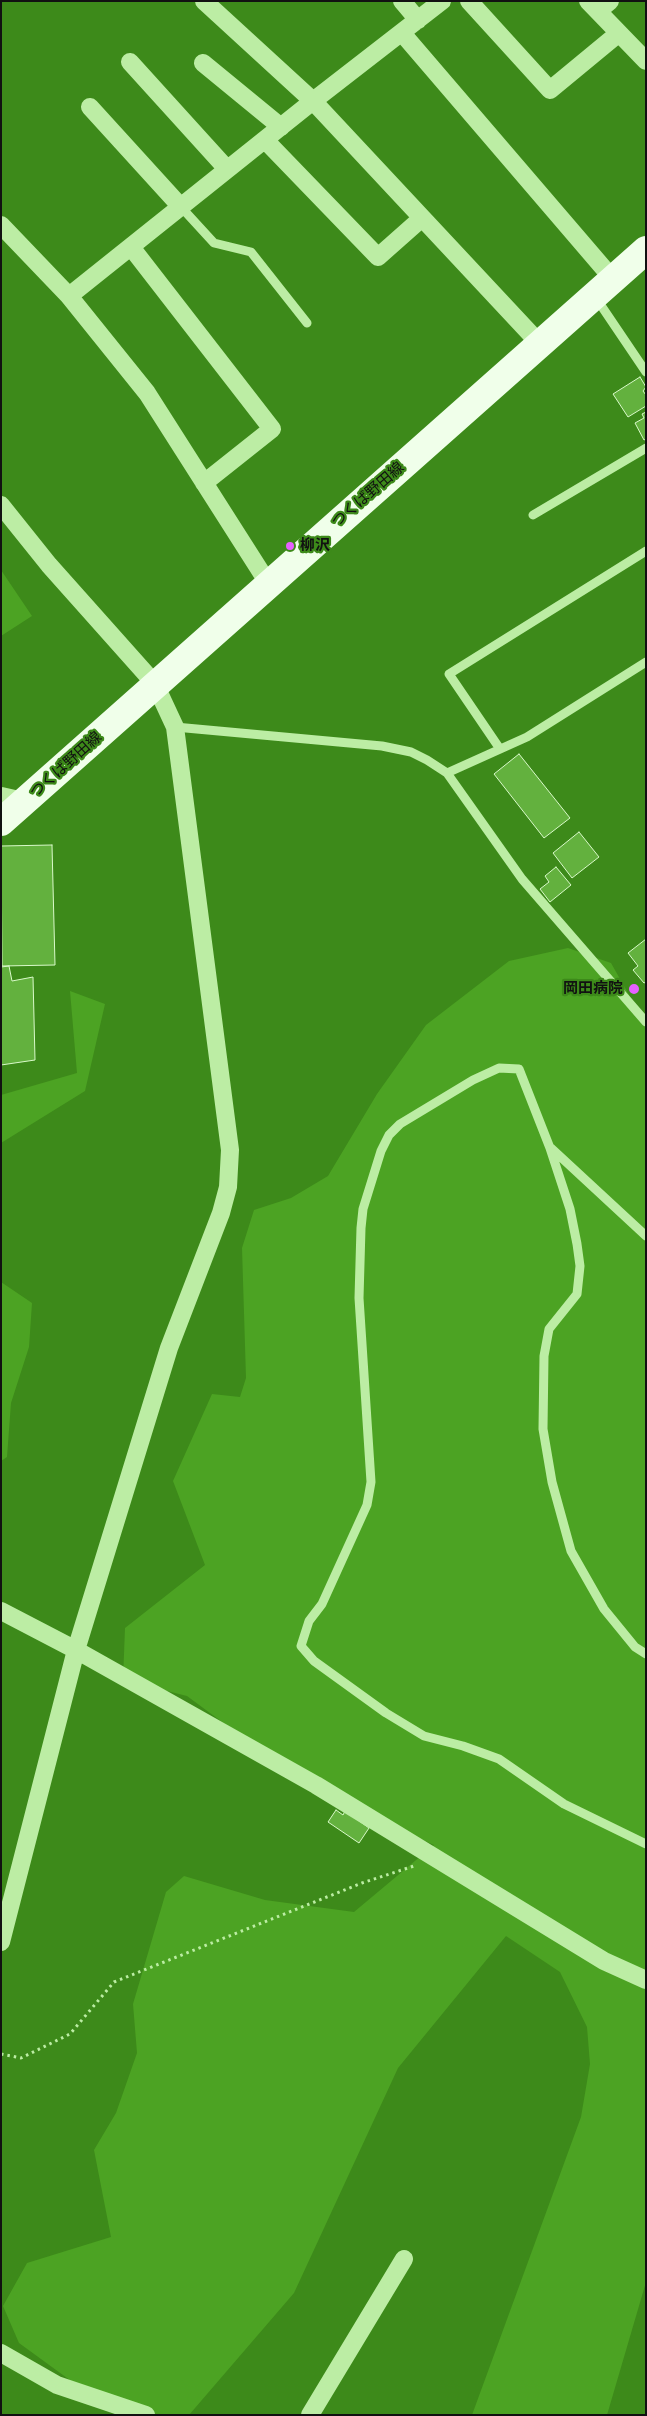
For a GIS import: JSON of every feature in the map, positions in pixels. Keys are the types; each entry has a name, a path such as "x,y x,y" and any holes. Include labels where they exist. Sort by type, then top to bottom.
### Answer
{"main road":[{"name":"つくば野田線","path":"1,822 12,800 156,684 603,286 646,250"}],"street":[{"path":"204,1 313,101 540,344"},
{"path":"402,1 418,20"},
{"path":"69,296 227,169 442,1"},
{"path":"469,1 550,90 619,33"},
{"path":"599,5 619,33 646,61"},
{"path":"402,32 603,286"},
{"path":"130,62 227,169"},
{"path":"203,63 281,127"},
{"path":"90,107 181,207"},
{"path":"265,140 378,256 422,218"},
{"path":"1,225 69,296 147,393 268,583"},
{"path":"131,247 272,429 204,482"},
{"path":"1,505 49,565 156,684 175,727 230,1150 228,1186 218,1220 169,1348 76,1650 1,1942"},
{"path":"1,1611 76,1650 316,1786 604,1961 646,1980"},
{"path":"310,2415 404,2259"},
{"path":"1,2353 57,2385 146,2415"}],"lane":[{"path":"181,207 214,243 251,252 307,323"},
{"path":"603,286 646,372"},
{"path":"533,515 646,448"},
{"path":"500,749 449,674 646,551"},
{"path":"447,773 527,737 646,662"},
{"path":"175,727 382,746 411,752 447,773 522,879 646,1022"},
{"path":"646,1654 635,1647 604,1610 571,1551 552,1482 543,1429 544,1356 549,1329 577,1294 580,1266 570,1209 550,1148 519,1069 498,1068 473,1080 400,1124 389,1135 381,1151 363,1209 359,1298 371,1482 368,1505 322,1604 309,1621 302,1646 314,1661 386,1713 424,1736 463,1746 499,1759 564,1804 646,1844"},
{"path":"550,1148 646,1236"}],"path":[{"path":"1,2054 21,2058 70,2034 114,1982 362,1882 435,1859"}],"green space":[{"path":"1,570 32,616 1,636"},
{"path":"568,948 611,963 646,1025 646,2282 607,2415 472,2415 581,2117 590,2064 587,2027 560,1972 506,1936 398,2068 294,2293 189,2415 154,2415 78,2386 19,2343 3,2306 27,2263 111,2237 94,2150 116,2113 137,2053 133,2004 166,1892 184,1876 265,1900 354,1912 434,1845 359,1811 237,1733 187,1696 123,1680 125,1628 205,1565 173,1481 212,1394 240,1397 246,1378 242,1248 254,1210 291,1198 328,1176 377,1094 426,1025 509,961"},
{"path":"70,991 105,1004 85,1091 1,1143 1,1095 77,1073"},
{"path":"1,1282 32,1303 29,1347 11,1403 7,1457 1,1461"}],"building":[{"path":"640,377 646,387 643,391 646,395 646,406 628,417 613,394"},
{"path":"646,412 646,439 644,440 635,423 644,418 642,414"},
{"path":"519,754 570,818 544,838 494,774"},
{"path":"579,832 599,857 572,878 553,853"},
{"path":"52,845 55,965 2,966 1,846"},
{"path":"556,867 571,885 550,902 540,889 549,882 545,876"},
{"path":"646,939 646,982 644,983 633,970 638,966 628,953"},
{"path":"9,966 12,981 33,977 35,1060 1,1065 1,967"},
{"path":"336,1810 343,1815 345,1811 369,1828 359,1843 328,1822"}],"place":[{"name":"柳沢","path":"290,546"},
{"name":"岡田病院","path":"634,989"}]}
